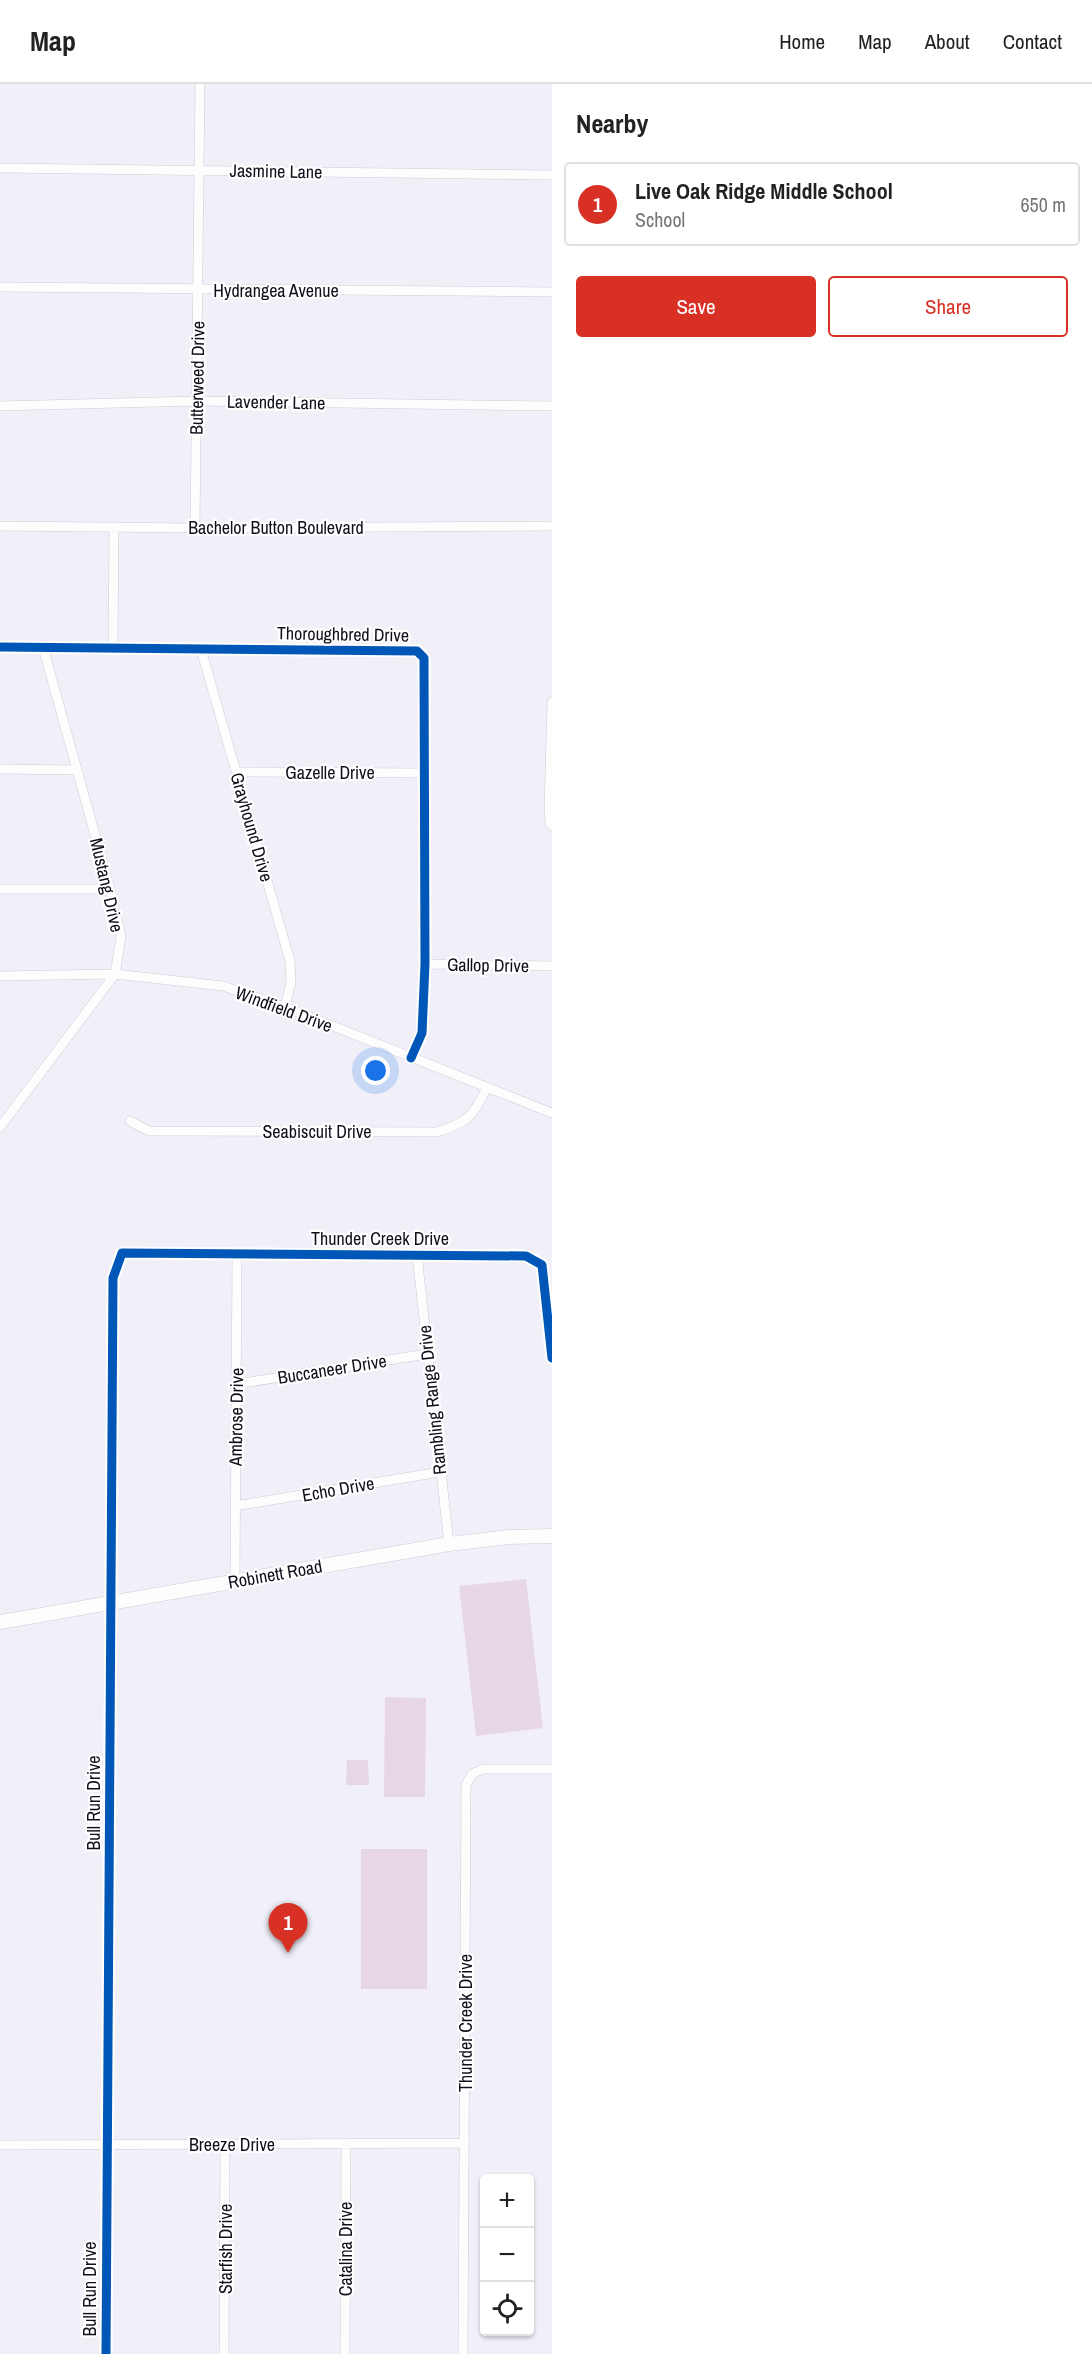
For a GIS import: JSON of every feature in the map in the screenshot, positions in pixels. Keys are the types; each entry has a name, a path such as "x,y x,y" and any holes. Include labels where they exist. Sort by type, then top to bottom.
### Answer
{"street":[{"name":"Butterweed Drive","path":"195,528 200,84"},
{"name":"Jasmine Lane","path":"0,168 552,175"},
{"name":"Hydrangea Avenue","path":"0,287 552,292"},
{"name":"Lavender Lane","path":"0,406 197,402 552,406"},
{"name":"Bachelor Button Boulevard","path":"0,526 195,528 552,526"},
{"path":"113,648 114,527"},
{"name":"Thoroughbred Drive","path":"0,647 417,651 424,658 425,964 422,1034 411,1058"},
{"name":"Mustang Drive","path":"0,1127 115,974 121,936 43,647"},
{"name":"Grayhound Drive","path":"201,649 290,962 291,982 285,1007"},
{"path":"552,702 549,808 552,826"},
{"path":"0,769 77,770"},
{"name":"Gazelle Drive","path":"237,772 424,773"},
{"path":"0,889 110,889"},
{"name":"Gallop Drive","path":"425,964 552,966"},
{"name":"Windfield Drive","path":"0,976 115,974 223,986 285,1007 552,1113"},
{"name":"Seabiscuit Drive","path":"130,1121 149,1131 437,1132 454,1126 473,1114 487,1088"},
{"name":"Thunder Creek Drive","path":"122,1253 526,1256 542,1265 552,1358"},
{"name":"Bull Run Drive","path":"106,2354 113,1278 122,1253"},
{"name":"Ambrose Drive","path":"235,1581 237,1254"},
{"name":"Rambling Range Drive","path":"417,1255 449,1544"},
{"name":"Buccaneer Drive","path":"237,1384 427,1354"},
{"name":"Echo Drive","path":"235,1506 440,1472"},
{"name":"Robinett Road","path":"0,1622 449,1544 509,1537 552,1536"},
{"name":"Thunder Creek Drive","path":"463,2354 466,1785 472,1774 483,1770 552,1769"},
{"name":"Breeze Drive","path":"0,2145 465,2143"},
{"name":"Starfish Drive","path":"224,2354 225,2144"},
{"name":"Catalina Drive","path":"345,2354 346,2145"}],"shaded area":[{"path":"526,1579 543,1728 476,1736 459,1586"},
{"path":"385,1697 426,1698 425,1797 384,1797"},
{"path":"347,1760 368,1760 369,1785 346,1785"},
{"path":"361,1849 427,1849 427,1989 361,1989"}],"cycle path":[{"path":"0,647 417,651 424,658 425,964 422,1033 411,1058"},
{"path":"106,2354 113,1278 122,1253 526,1256 542,1265 552,1358"}],"place":[{"name":"Live Oak Ridge Middle School","path":"288,1953"}]}
